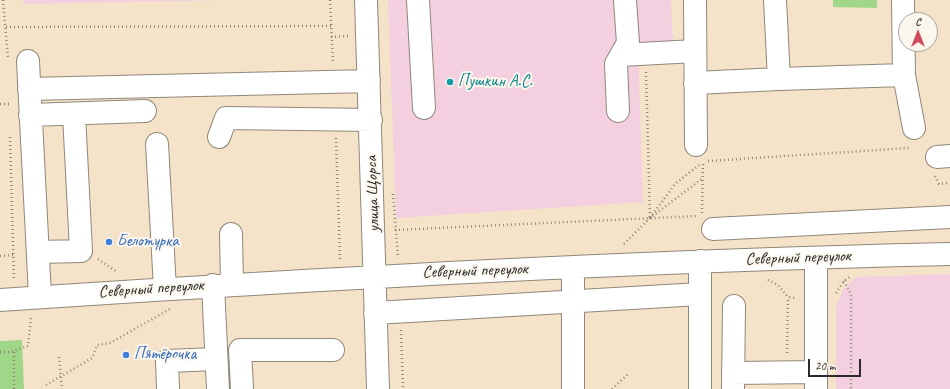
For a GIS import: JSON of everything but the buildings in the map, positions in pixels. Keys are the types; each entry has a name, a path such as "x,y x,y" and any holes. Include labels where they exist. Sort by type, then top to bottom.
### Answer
{"street":[{"name":"улица Щорса","path":"366,0 370,81 378,389"},
{"path":"418,0 424,108"},
{"path":"618,111 616,64 628,43 624,0"},
{"path":"695,0 695,83 700,153"},
{"path":"775,0 779,79"},
{"path":"903,0 904,75 912,138"},
{"path":"621,55 695,51"},
{"path":"18,62 20,113 38,252 40,296"},
{"path":"695,83 904,75"},
{"path":"19,93 370,81"},
{"path":"20,113 74,114 144,111"},
{"path":"38,252 81,251 74,114"},
{"path":"219,137 226,118 371,120"},
{"path":"157,144 169,298"},
{"path":"713,229 950,217"},
{"path":"218,389 216,359 222,285 231,234"},
{"name":"Северный переулок","path":"7,293 40,296 169,298 222,285 375,276 700,261 950,254"},
{"path":"734,306 733,381 803,379 816,258"},
{"path":"700,261 700,389"},
{"path":"573,268 573,389"},
{"path":"375,314 700,294"},
{"path":"242,389 240,350 333,350"},
{"path":"168,389 166,361 216,359"}],"path":[{"path":"3,0 6,27 18,62"},
{"path":"6,27 331,26"},
{"path":"646,54 650,218"},
{"path":"19,93 20,113"},
{"path":"7,293 13,255 10,134"},
{"path":"650,218 700,153 912,138"},
{"path":"395,230 702,216 703,178 700,153"},
{"path":"620,248 650,218 703,178"},
{"path":"939,184 950,183"},
{"path":"0,256 13,255"},
{"path":"94,263 97,258 119,273"},
{"path":"844,281 851,294 851,389"},
{"path":"788,297 803,379"},
{"path":"46,385 92,358 97,345 110,343 169,298"},
{"path":"400,312 403,389"},
{"path":"0,352 14,351 28,346 31,316"},
{"path":"14,351 14,389"},
{"path":"59,357 62,389"},
{"path":"612,389 628,374"}],"shaded area":[{"path":"23,0 226,0 23,4"},
{"path":"388,0 671,0 673,43 638,44 643,202 396,218"},
{"path":"950,274 950,389 836,389 836,306 843,290 856,277"}],"green space":[{"path":"833,0 877,0 877,8 833,7"},
{"path":"22,340 24,389 0,389 0,341"}],"place":[{"name":"Пушкин А.С.","path":"450,82"},
{"name":"Белотурка","path":"109,242"},
{"name":"Пятёрочка","path":"126,355"}]}
